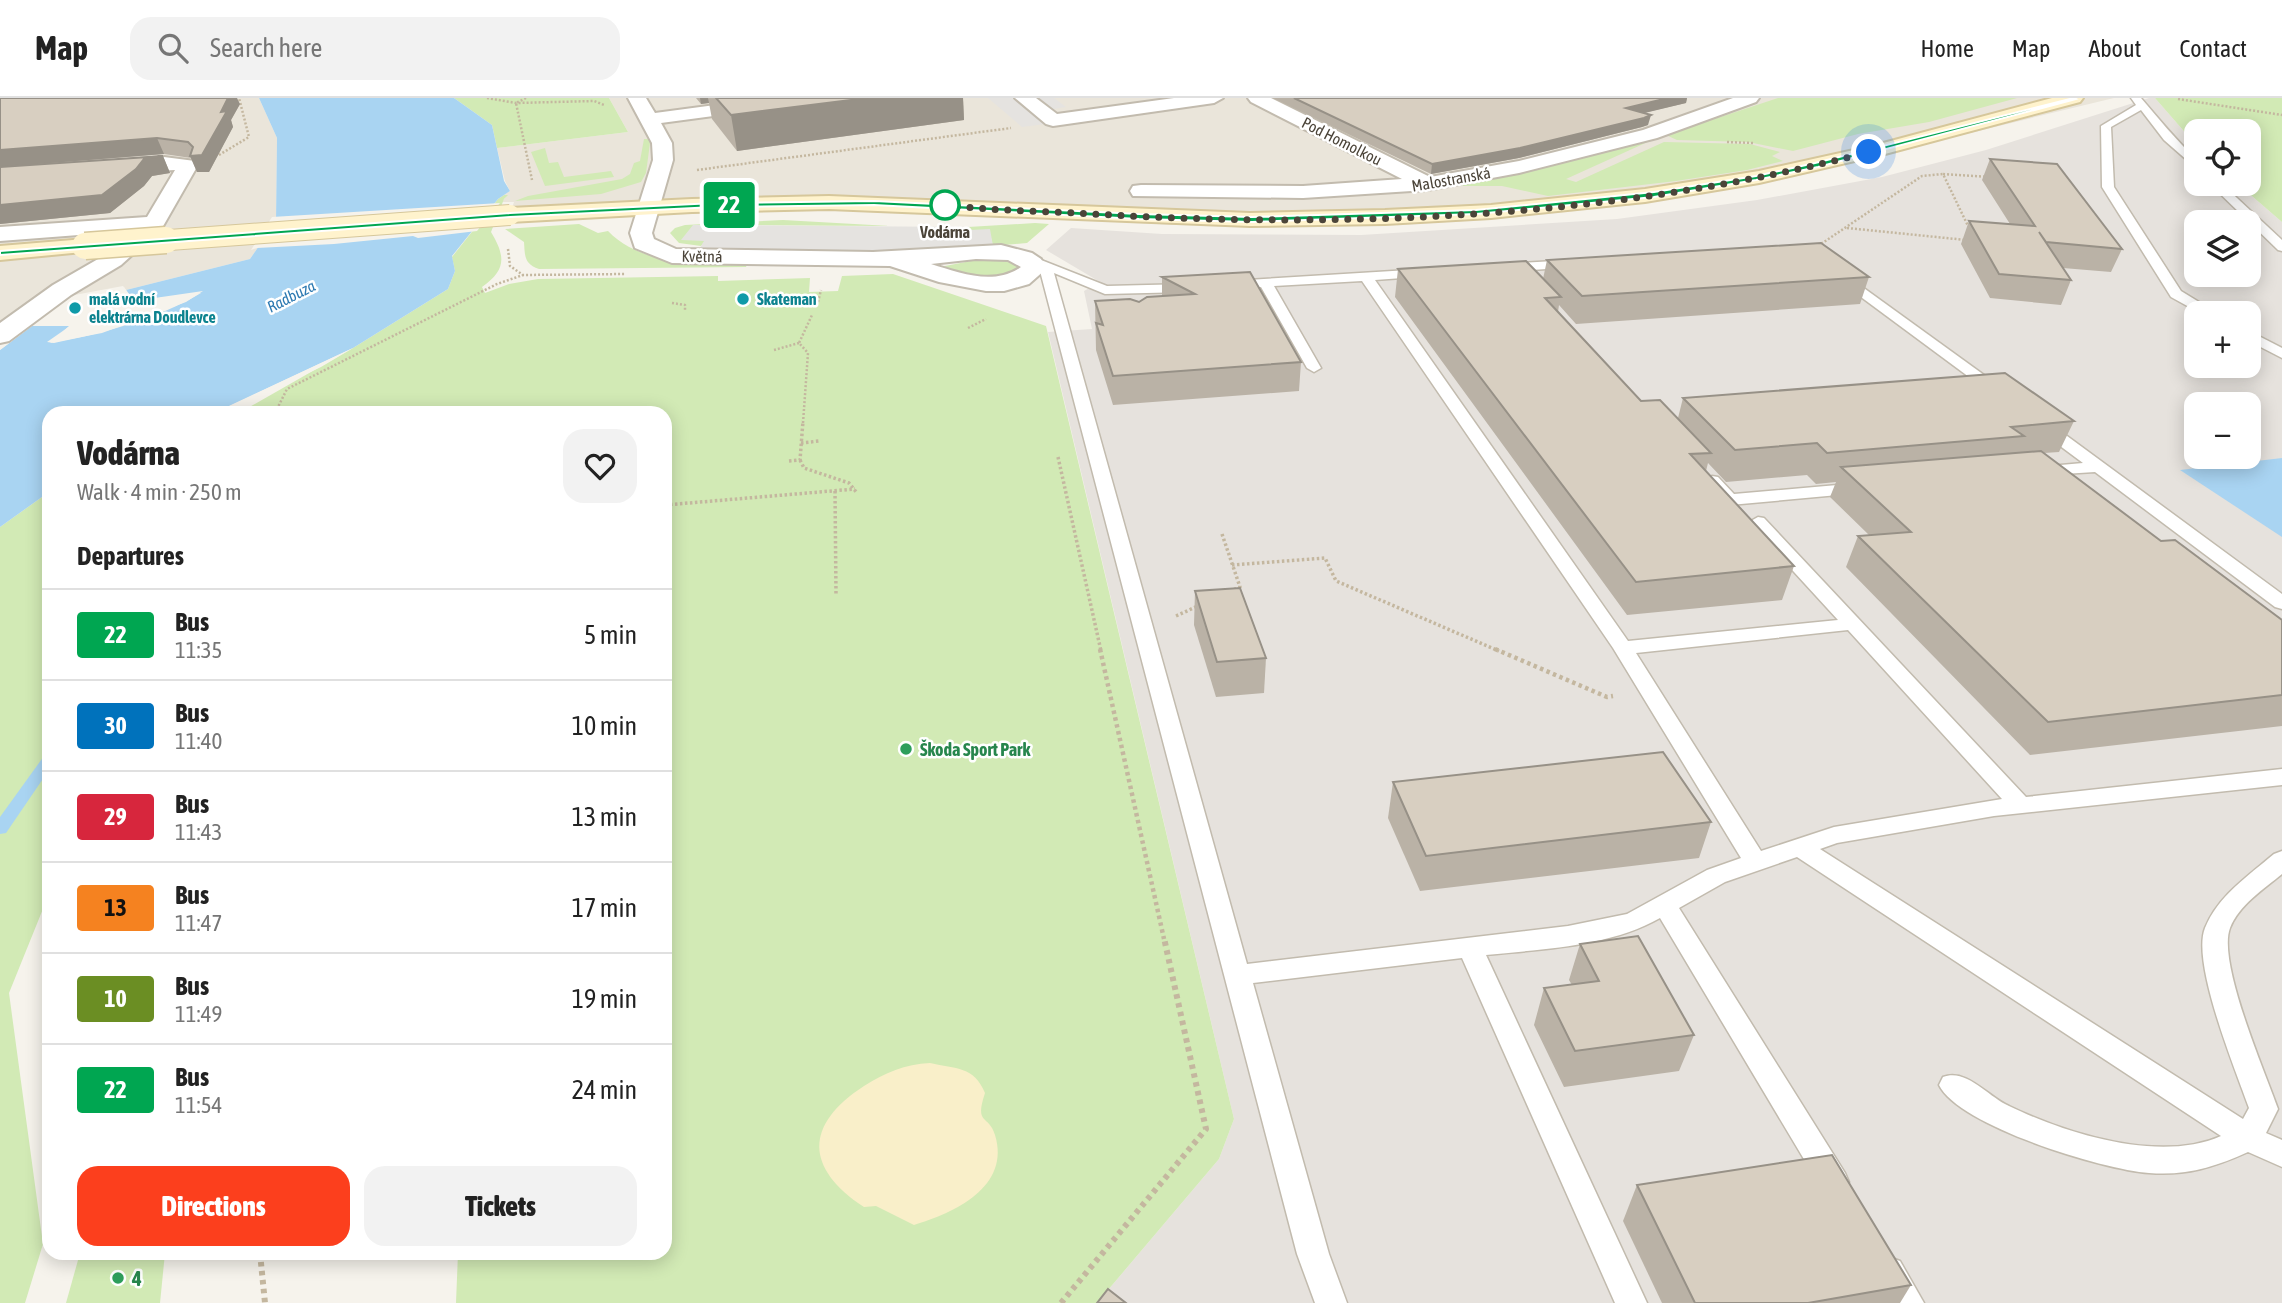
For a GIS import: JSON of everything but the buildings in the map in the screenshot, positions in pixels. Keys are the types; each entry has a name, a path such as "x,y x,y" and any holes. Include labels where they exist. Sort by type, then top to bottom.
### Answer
{"main road":[{"name":"Malostranská","path":"0,253 648,207 874,203 1150,217 1252,219 1476,212 1654,194 1756,178 1815,166 2074,98"}],"street":[{"name":"Květná","path":"637,98 647,128 662,143 663,160 640,233 643,243 652,250 672,256 896,260 982,284 1015,281 1027,276 1034,269 1033,264 1036,262"},
{"path":"647,128 810,98"},
{"path":"1024,98 1053,120 1213,98"},
{"name":"Pod Homolkou","path":"1258,98 1427,184"},
{"name":"Malostranská","path":"1141,191 1303,192 1427,184 1519,167 1650,134 1751,98"},
{"path":"0,335 62,290 113,260 154,223 188,165 164,163 98,168"},
{"path":"0,234 154,223"}],"lane":[{"path":"2184,153 2139,102 2106,125 2108,187 2176,294 2189,301"},
{"path":"2229,196 2282,247"},
{"path":"1804,255 1835,271 2011,402"},
{"path":"1036,262 1129,297 1265,283 1446,272"},
{"path":"1036,262 1143,630 1313,1254 1331,1303"},
{"path":"1487,269 1579,271 1526,282"},
{"path":"1366,277 1623,648 1755,862"},
{"path":"1265,283 1314,368"},
{"path":"2261,342 2282,354"},
{"path":"2033,418 2282,603"},
{"path":"2017,474 2098,467"},
{"path":"1702,470 1730,500 1880,486"},
{"path":"1758,522 2021,805"},
{"path":"1623,648 1852,624"},
{"path":"1237,975 1470,948 1594,931 1633,922 1716,876 1834,835 2021,805 2282,777"},
{"path":"1800,847 2248,1138 2282,1154"},
{"path":"1953,1085 1996,1114 2042,1133 2101,1151 2149,1160 2205,1157 2248,1138 2263,1109 2218,970 2215,933 2232,905 2282,860"},
{"path":"1665,905 1851,1209"},
{"path":"1470,948 1631,1303"},
{"path":"1872,1245 1908,1303"}],"path":[{"path":"188,165 225,153 249,137 239,98"},
{"path":"487,98 516,103 594,101 627,123 647,128"},
{"path":"2177,99 2282,115"},
{"path":"690,172 1022,127"},
{"path":"1804,255 1922,176 1943,174 1998,178"},
{"path":"1943,174 1970,229"},
{"path":"1847,228 1975,240"},
{"path":"278,406 287,388 497,284 523,275"},
{"path":"672,303 685,304 685,310"},
{"path":"774,350 799,343 813,314"},
{"path":"672,504 856,491 849,483 804,468 800,460 808,353 799,343"},
{"path":"801,443 820,441"},
{"path":"1058,454 1206,1129 1061,1303"},
{"path":"789,461 800,460"},
{"path":"835,491 836,594"},
{"path":"1222,534 1240,587 1228,592"},
{"path":"1233,565 1325,558 1336,581 1608,697 1650,692"},
{"path":"1143,630 1203,603"},
{"path":"261,1260 265,1303"}],"shaded area":[{"path":"0,98 259,98 277,138 276,221 250,259 126,290 123,286 69,296 0,343"},
{"path":"609,98 2114,98 1755,185 1588,208 1338,224 1179,225 849,208 607,214 508,220 514,202 502,202 507,195 504,195 510,191 497,148 628,132"},
{"path":"988,98 1054,98 1066,107 1042,111 1053,123 1022,127"},
{"path":"2155,98 2184,131 2184,196 2252,196 2282,222 2282,1303 1097,1303 1219,1159 1234,1119 1048,332 1092,329 1084,291 1100,282 1046,250 1071,228 1162,234 1361,235 1617,219 1757,200 1882,177 1986,150"},
{"path":"693,225 968,227 970,230 990,229 993,246 876,252 698,251 704,241 681,240"}],"green space":[{"path":"454,98 609,98 628,132 497,148 492,125"},
{"path":"1778,98 2017,98 1929,122 1858,134 1793,151 1748,142 1677,140 1666,135"},
{"path":"2155,98 2282,98 2282,222 2252,196 2261,196 2261,119 2184,119 2184,131"},
{"path":"644,139 649,139 650,143 646,173 641,182 601,194 515,201 528,196 622,179 630,174 634,163 640,161"},
{"path":"1647,139 1652,140 1566,179 1576,182 1664,142 1750,144 1780,152 1772,156 1783,161 1747,170 1676,181 1548,196 1502,186 1457,186"},
{"path":"545,148 549,163 558,162 564,177 611,171 614,177 545,186 531,152"},
{"name":"Škoda Sport Park","path":"508,195 491,232 499,249 501,262 496,275 482,287 485,293 509,284 538,279 718,276 718,281 810,278 809,292 838,291 842,276 893,274 1046,326 1234,1119 1219,1159 1097,1303 456,1303 458,1260 672,1260 672,406 251,406 353,348 448,289 455,271 452,257 498,199"},
{"path":"783,220 890,226 693,225 705,241 701,246 679,243 670,233 685,225"},
{"path":"579,224 598,233 608,231 622,243 655,257 692,262 748,262 746,267 539,269 528,262 524,242 505,229"},
{"path":"1049,224 1027,243 993,246 989,230 969,230 968,227"},
{"path":"1001,257 1021,265 1021,269 992,278 940,267"},
{"path":"42,497 42,911 9,993 42,1237 42,1247 25,1303 0,1303 0,527"},
{"name":"4","path":"78,1260 164,1260 160,1303 66,1303"}],"sand":[{"path":"930,1063 963,1070 981,1084 985,1093 981,1111 995,1135 998,1153 995,1169 976,1195 946,1213 914,1225 876,1206 864,1207 845,1192 822,1162 819,1146 822,1131 830,1116 864,1086 904,1067"}],"water":[{"name":"Radbuza","path":"259,98 454,98 492,125 504,181 510,191 498,199 452,256 455,271 448,289 353,348 230,406 42,406 42,497 0,527 0,350 32,326 70,326 47,342 54,343 148,318 201,293 133,301 126,290 250,259 276,221 277,138"},
{"path":"2282,458 2282,537 2180,470 2261,469 2261,460"}],"pier":[{"path":"500,203 477,231 251,250 272,217"},
{"path":"124,287 134,301 203,291 186,302 102,333 50,343 69,326 32,326 0,350 0,346 31,323 72,323 72,328 61,338 100,330 189,296 133,304 123,291"},
{"path":"353,348 321,367 238,406 229,406"}],"waterway":[{"path":"0,829 42,769"}],"bus line":[{"name":"22","path":"0,253 648,207 874,203 1185,219 1320,219 1558,206 1654,194 1815,166 2074,98"}],"place":[{"name":"Vodárna","path":"945,205"},
{"name":"Skateman","path":"743,299"},
{"name":"malá vodní elektrárna Doudlevce","path":"75,308"},
{"name":"Škoda Sport Park","path":"906,749"},
{"name":"4","path":"118,1278"}],"route":[{"path":"945,205 1185,219 1320,219 1449,214 1558,206 1654,194 1756,178 1869,152"}]}
